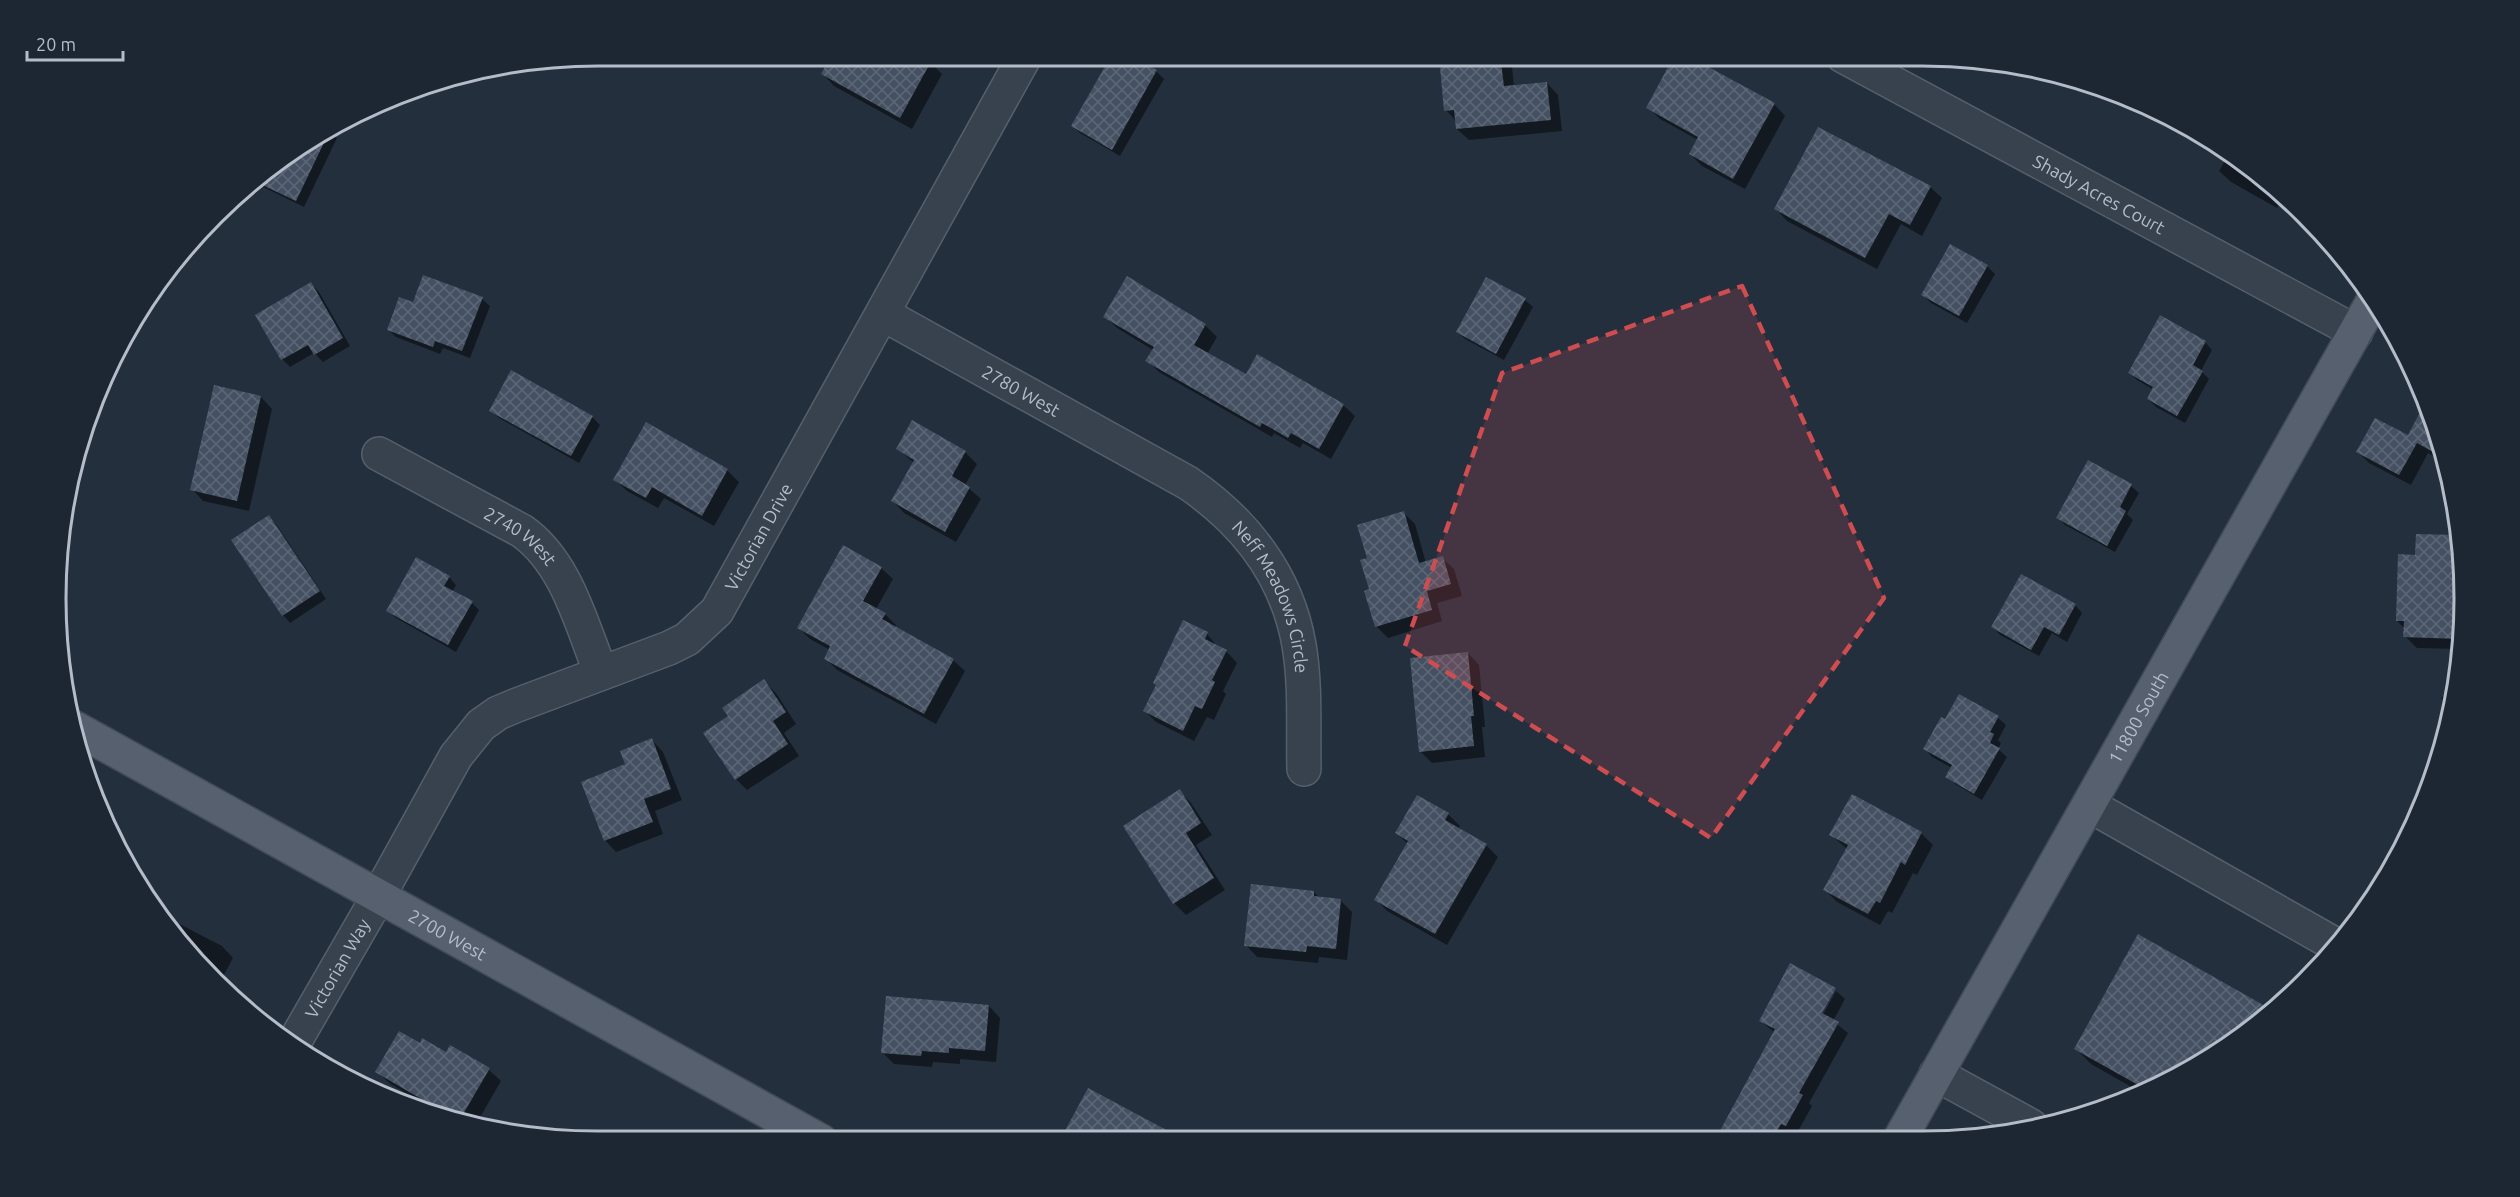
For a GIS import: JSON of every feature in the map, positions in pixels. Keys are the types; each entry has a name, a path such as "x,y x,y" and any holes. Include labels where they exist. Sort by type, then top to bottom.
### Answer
{"main road":[{"name":"11800 South","path":"1904,1131 2368,310"},
{"name":"2700 West","path":"83,733 803,1131"}],"street":[{"name":"Victorian Drive","path":"378,897 456,756 481,725 498,713 669,648 687,639 717,611 1019,66"},
{"name":"Shady Acres Court","path":"1862,66 2356,332"},
{"name":"2780 West","path":"883,314 1159,466"},
{"name":"2740 West","path":"379,454 537,541 560,571 601,673"},
{"name":"Neff Meadows Circle","path":"1159,466 1216,502 1261,551 1278,580 1291,611 1299,644 1303,678 1304,769"},
{"path":"2089,805 2329,941"},
{"name":"Victorian Way","path":"297,1037 378,897"},
{"path":"1936,1074 2023,1121"}],"highlighted area":[{"path":"1742,286 1884,598 1711,838 1405,646 1502,373"}],"building":[{"path":"825,66 929,66 900,118 821,74"},
{"path":"1105,66 1150,66 1157,70 1112,150 1071,126"},
{"path":"1440,66 1501,66 1504,86 1547,82 1551,120 1456,129 1454,110 1444,111"},
{"path":"1669,66 1707,66 1775,103 1733,179 1689,154 1698,137 1646,108"},
{"path":"1818,127 1931,186 1910,225 1889,214 1865,258 1774,209"},
{"path":"324,142 296,201 263,185"},
{"path":"1950,244 1988,265 1959,316 1921,295"},
{"path":"423,275 483,297 462,351 435,341 433,347 387,330 399,297 413,302"},
{"path":"1127,276 1206,324 1194,345 1246,374 1257,354 1344,404 1319,449 1291,433 1288,438 1262,423 1260,427 1145,361 1154,347 1103,317"},
{"path":"1486,277 1526,298 1496,354 1456,332"},
{"path":"311,282 343,338 314,355 308,345 281,360 255,315"},
{"path":"2160,315 2206,341 2193,365 2203,371 2177,416 2147,399 2153,387 2128,373"},
{"path":"511,370 593,416 571,456 489,411"},
{"path":"214,385 261,396 237,501 190,490"},
{"path":"2420,412 2433,452 2417,443 2399,475 2356,452 2375,418 2408,435"},
{"path":"912,420 966,451 952,476 970,487 945,532 891,501 914,460 896,449"},
{"path":"646,422 728,469 702,516 652,487 646,498 613,480"},
{"path":"2088,460 2132,484 2120,507 2126,511 2107,546 2056,518"},
{"path":"1404,511 1419,563 1443,556 1451,584 1427,591 1432,610 1375,627 1364,591 1369,589 1360,560 1367,558 1357,525"},
{"path":"269,515 320,591 282,616 231,540"},
{"path":"2416,534 2450,535 2454,598 2452,639 2403,637 2404,621 2396,621 2398,554 2415,555"},
{"path":"843,545 882,567 863,601 886,613 882,619 954,659 924,714 824,659 830,646 797,628"},
{"path":"416,557 450,576 444,586 473,601 448,645 386,611"},
{"path":"2021,574 2076,604 2059,635 2044,627 2031,650 1991,627"},
{"path":"1183,620 1208,632 1205,639 1227,650 1212,680 1215,682 1202,709 1195,706 1183,731 1143,711 1156,685 1153,683"},
{"path":"1468,652 1474,716 1471,716 1474,746 1419,752 1410,658"},
{"path":"764,679 786,712 773,721 788,744 735,780 703,733 728,716 722,708"},
{"path":"1959,694 1999,716 1990,732 1994,734 1990,743 2000,748 1974,794 1945,777 1952,765 1923,749 1941,717 1945,719"},
{"path":"652,738 671,789 644,799 653,822 604,841 581,782 625,764 620,751"},
{"path":"1180,789 1201,823 1186,833 1214,878 1173,904 1123,826"},
{"path":"1852,794 1922,832 1905,865 1901,862 1880,903 1876,901 1868,914 1823,890 1848,845 1829,835"},
{"path":"1417,795 1449,813 1445,820 1487,844 1435,934 1374,900 1408,841 1395,833"},
{"path":"1251,884 1314,891 1314,896 1341,899 1336,949 1307,946 1306,952 1244,946"},
{"path":"2138,934 2265,1006 2188,1060 2137,1085 2074,1049"},
{"path":"1790,963 1836,988 1822,1013 1839,1022 1799,1093 1803,1095 1786,1126 1781,1124 1777,1131 1720,1131 1775,1029 1759,1021"},
{"path":"886,996 989,1005 985,1051 949,1048 949,1053 922,1051 921,1056 881,1053"},
{"path":"399,1031 420,1043 422,1038 446,1052 450,1045 490,1068 463,1114 429,1104 375,1072"},
{"path":"1088,1088 1168,1131 1065,1131"}]}
